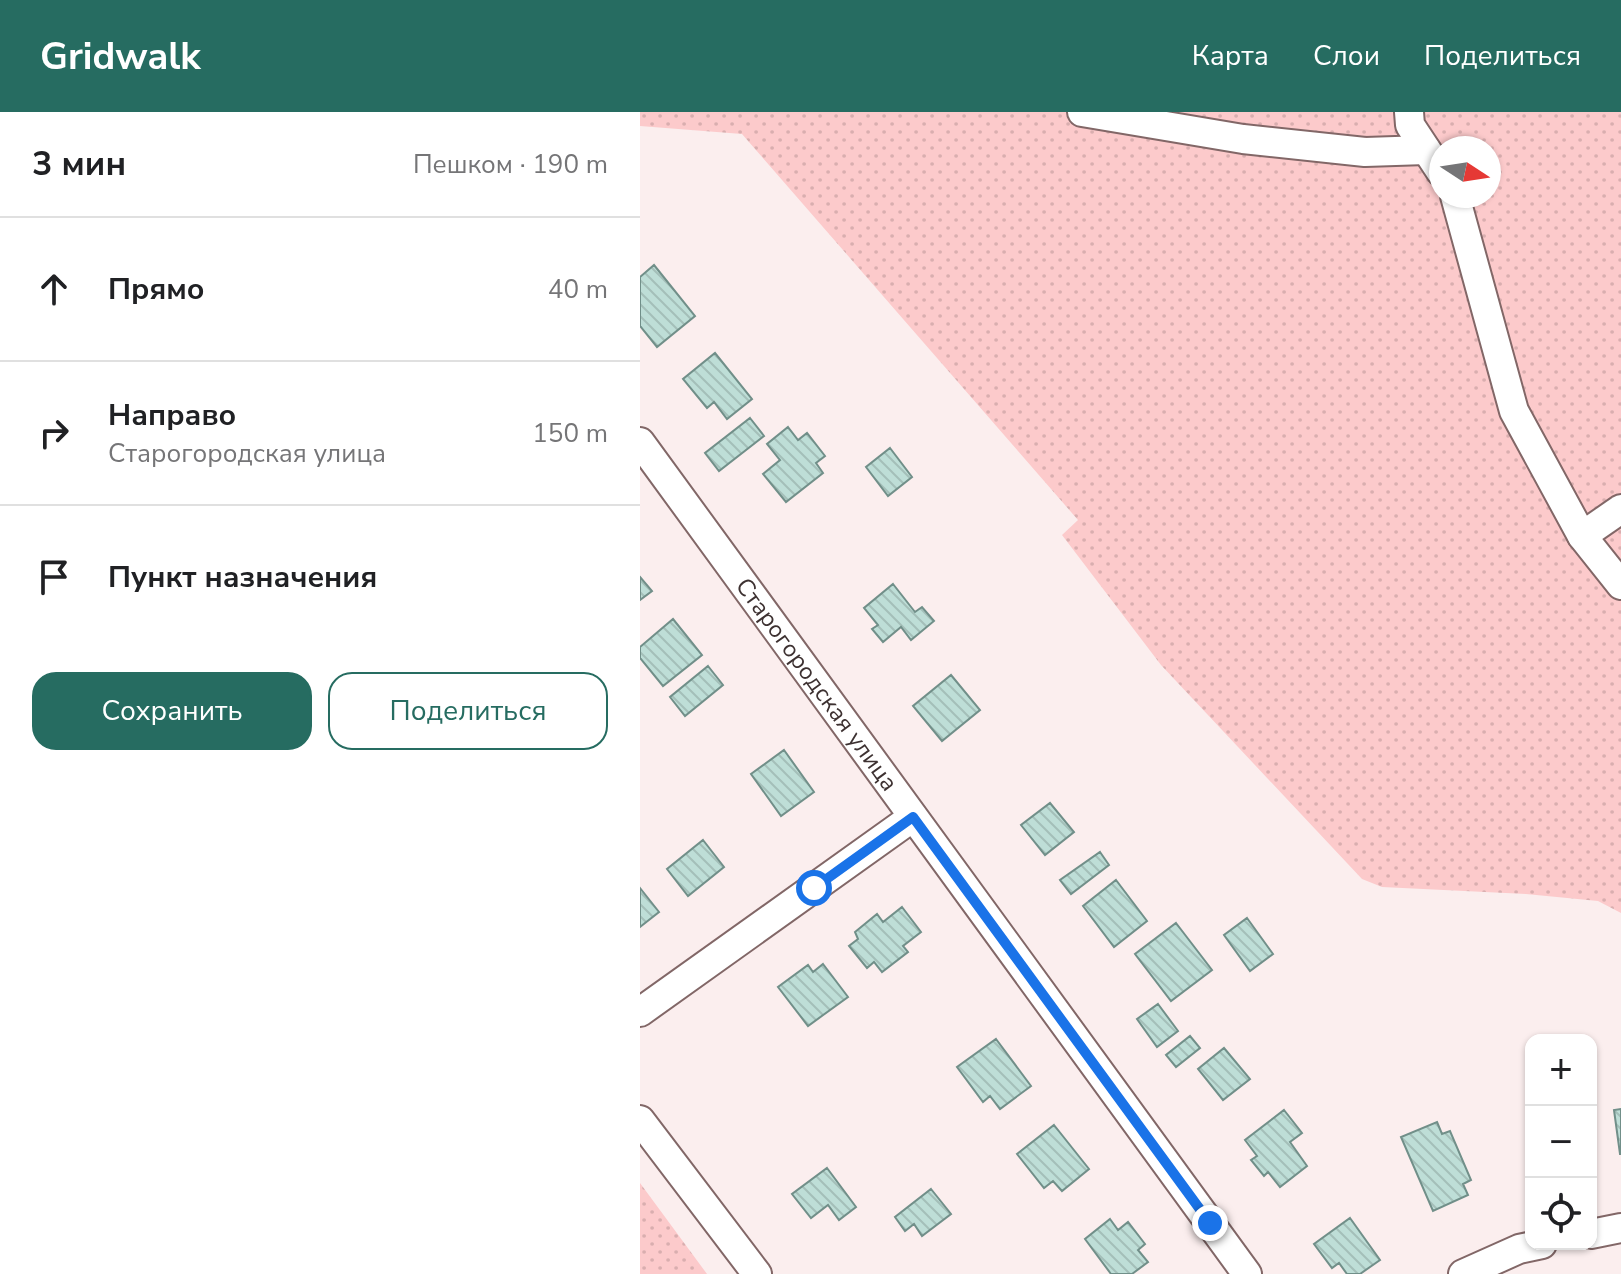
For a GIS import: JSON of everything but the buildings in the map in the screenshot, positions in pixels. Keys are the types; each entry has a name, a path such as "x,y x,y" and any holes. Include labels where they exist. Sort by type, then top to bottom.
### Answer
{"street":[{"path":"1082,112 1243,139 1429,160"},
{"path":"1409,112 1410,125 1429,154"},
{"path":"1458,208 1514,411 1582,536 1621,585"},
{"name":"Старогородская улица","path":"640,442 1247,1274"},
{"path":"1582,536 1621,509"},
{"path":"640,1012 913,817"},
{"path":"640,1120 757,1274"},
{"path":"1597,1233 1621,1228"},
{"path":"1463,1274 1525,1248"}],"shaded area":[{"path":"640,112 1621,112 1621,913 1598,901 1382,887 1362,879 1161,665 1062,535 1078,520 742,134 640,126"},
{"path":"640,1183 707,1274 640,1274"}],"route":[{"path":"814,888 913,817 1210,1223"}]}
